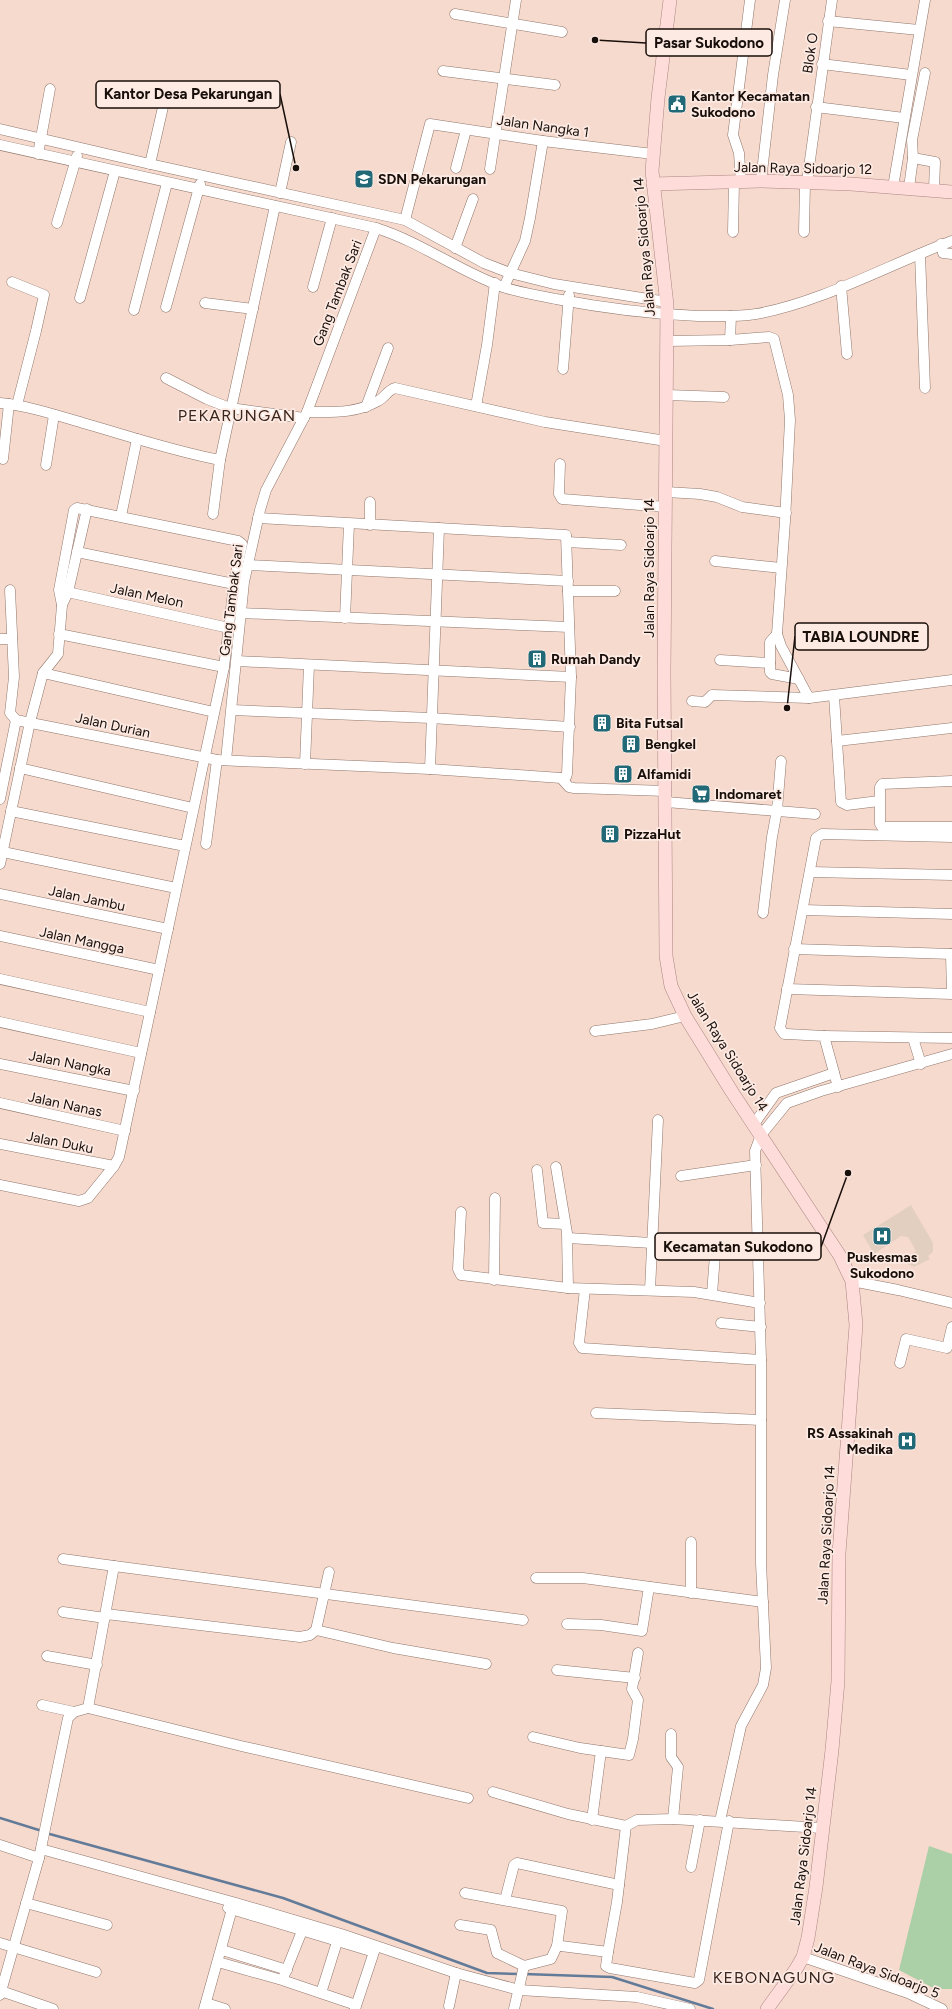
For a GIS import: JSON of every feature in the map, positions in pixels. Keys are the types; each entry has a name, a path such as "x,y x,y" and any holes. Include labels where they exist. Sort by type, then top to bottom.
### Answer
{"main road":[{"name":"Jalan Raya Sidoarjo 14","path":"670,0 653,154 653,184 667,308 664,672 666,956 670,986 685,1016 840,1256 852,1280 856,1325 839,1568 838,1681 832,1750 811,1928 803,1957 767,2009"},
{"name":"Jalan Raya Sidoarjo 12","path":"653,184 761,181 806,182 952,192"}],"street":[{"path":"490,169 516,0"},
{"path":"733,232 739,153 733,135 750,0"},
{"path":"761,181 773,75 785,0"},
{"name":"Blok O","path":"804,232 806,182 832,0"},
{"path":"894,187 911,75 925,0"},
{"path":"455,14 562,32"},
{"path":"828,21 919,30"},
{"path":"822,64 911,75"},
{"path":"443,71 555,85"},
{"path":"909,188 913,158 912,140 925,72"},
{"path":"40,146 50,89"},
{"path":"150,164 163,107"},
{"path":"816,107 904,118"},
{"name":"Jalan Nangka 1","path":"405,220 429,125 433,124 543,141 653,154"},
{"path":"0,129 40,146 77,154 150,164 200,182 224,187 280,193 340,204 405,220 508,280 569,294 731,316 756,314 773,310 842,286 952,240"},
{"path":"456,168 466,130"},
{"path":"508,280 525,242 543,141"},
{"path":"280,193 291,142"},
{"path":"0,146 40,146 77,154 115,172 167,183 200,182 224,187 275,206 376,228 411,240 471,273 495,283 508,280 535,280 569,294 667,308"},
{"path":"57,223 77,154"},
{"path":"913,158 935,162 934,190"},
{"path":"80,298 115,172"},
{"path":"166,307 200,182"},
{"path":"134,310 167,183"},
{"path":"455,248 473,199"},
{"path":"213,514 220,460 230,408 275,206"},
{"path":"313,287 332,218"},
{"name":"Gang Tambak Sari","path":"206,844 232,710 241,613 248,565 258,518 266,490 288,452 305,415 376,228"},
{"path":"941,244 943,253 952,254"},
{"path":"920,254 925,388"},
{"path":"3,459 9,404 36,331 44,295 12,282"},
{"path":"476,406 487,345 495,283"},
{"path":"842,286 847,354"},
{"path":"563,369 569,294"},
{"path":"204,303 253,309"},
{"path":"730,340 731,316"},
{"path":"667,342 769,337 775,341 789,404 786,513 777,634 781,646 808,698"},
{"path":"366,407 388,348"},
{"path":"166,378 202,397 230,408 305,415 350,412 378,401 395,388 545,422 666,441"},
{"path":"667,396 724,397"},
{"path":"9,404 54,414 182,452 220,460"},
{"path":"46,465 54,414"},
{"path":"120,516 136,439"},
{"path":"560,464 560,494 562,499 666,507"},
{"path":"666,492 700,494 717,497 742,507 786,513"},
{"path":"370,502 370,525"},
{"path":"0,864 30,722 43,673 58,654 63,591 74,510 77,508 87,509 241,542 242,544 234,584 224,666 119,1157 114,1166 88,1198 80,1201 0,1185"},
{"path":"63,591 77,552 87,509"},
{"path":"258,518 566,535 570,727 567,774 566,777 561,778 569,787 815,814"},
{"path":"345,618 349,524"},
{"path":"430,769 439,528"},
{"path":"567,542 621,545"},
{"path":"77,552 234,584"},
{"path":"715,561 781,568"},
{"path":"248,565 438,576 615,591"},
{"path":"0,799 16,720 10,713 14,677 10,590"},
{"name":"Jalan Melon","path":"63,591 229,628"},
{"path":"241,613 569,627"},
{"path":"59,634 224,666"},
{"path":"777,634 770,642 770,674 799,679"},
{"path":"0,639 12,639"},
{"path":"720,660 770,663"},
{"path":"237,661 570,676"},
{"path":"305,764 309,665"},
{"path":"43,673 214,712"},
{"path":"692,702 705,702 712,695 808,698 834,696 952,680"},
{"path":"834,696 841,802 847,805 879,801"},
{"path":"232,710 431,718 570,727"},
{"name":"Jalan Durian","path":"16,720 204,758 222,760 430,769 561,778"},
{"path":"837,741 952,728"},
{"path":"931,731 952,732"},
{"path":"763,913 772,837 777,810 781,761"},
{"path":"20,768 193,808"},
{"path":"952,781 882,784 880,787 879,801 880,824 882,827 952,827"},
{"path":"11,811 185,846"},
{"path":"952,838 820,835 816,838 780,1025 781,1030 787,1034 952,1038"},
{"path":"3,852 176,888"},
{"path":"810,872 952,875"},
{"name":"Jalan Jambu","path":"0,894 168,929"},
{"path":"802,910 952,914"},
{"name":"Jalan Mangga","path":"0,936 159,970"},
{"path":"787,989 952,993 952,954 794,949"},
{"path":"0,979 150,1012"},
{"path":"595,1031 652,1024 685,1016"},
{"path":"0,1022 141,1052"},
{"path":"824,1036 838,1087"},
{"path":"913,1038 921,1064"},
{"path":"758,1129 787,1103 821,1091 952,1054"},
{"name":"Jalan Nangka","path":"0,1064 134,1091"},
{"path":"626,1826 619,1885 606,1966 608,1968 653,1977 697,1982 705,1953 741,1726 763,1685 765,1676 761,1563 762,1360 755,1148 758,1129 776,1093 834,1073"},
{"path":"818,1078 821,1091"},
{"path":"776,1093 787,1103"},
{"name":"Jalan Nanas","path":"0,1103 125,1131"},
{"path":"650,1290 658,1120"},
{"name":"Jalan Duku","path":"0,1144 114,1166"},
{"path":"681,1176 756,1165"},
{"path":"556,1167 568,1238 568,1288"},
{"path":"537,1170 543,1223 565,1224"},
{"path":"494,1280 495,1198"},
{"path":"461,1212 458,1273 494,1280 568,1288 650,1290 712,1294 760,1303"},
{"path":"568,1238 652,1243"},
{"path":"712,1294 715,1255"},
{"path":"852,1280 952,1304"},
{"path":"585,1289 579,1343 582,1348 762,1360"},
{"path":"721,1323 761,1327"},
{"path":"900,1363 906,1339 947,1348 952,1327"},
{"path":"596,1413 761,1420"},
{"path":"691,1542 691,1593"},
{"path":"63,1558 324,1595 522,1620"},
{"path":"88,1708 114,1566"},
{"path":"62,1612 292,1636 310,1635 316,1630 329,1572"},
{"path":"536,1578 583,1578 763,1602"},
{"path":"567,1624 601,1625 642,1631 649,1588"},
{"path":"316,1630 393,1648 486,1664"},
{"path":"532,1736 601,1751 626,1755 630,1754 638,1700 632,1689 635,1678 638,1652"},
{"path":"48,1656 97,1665"},
{"path":"557,1670 635,1678"},
{"path":"42,1705 74,1712 88,1708 241,1746 468,1798"},
{"path":"53,2009 1,1993 41,1849 64,1731 68,1718 74,1712"},
{"path":"671,1734 671,1757 678,1767 673,1819"},
{"path":"592,1820 601,1751"},
{"path":"493,1792 592,1820 626,1826 637,1820 673,1819 822,1828"},
{"path":"691,1867 700,1820"},
{"path":"0,1845 41,1849 334,1932 456,1973 519,1987 637,1997 690,2009"},
{"path":"505,1900 514,1865 517,1863 619,1885"},
{"path":"465,1893 562,1911 557,1946 551,1959 523,1969"},
{"path":"201,1898 337,1942 374,1952 356,2007 282,1980 218,1962"},
{"path":"26,1903 107,1926"},
{"path":"225,2009 205,2006 222,1950 232,1909"},
{"path":"460,1925 492,1930 497,1953 523,1969"},
{"path":"282,1980 302,1931"},
{"path":"321,1993 337,1942"},
{"path":"0,1943 96,1972"},
{"path":"557,1946 608,1952"},
{"path":"222,1950 287,1970"},
{"name":"Jalan Raya Sidoarjo 5","path":"803,1957 908,1993 942,2009"},
{"path":"514,2009 523,1969"},
{"path":"449,2006 456,1973"}],"shaded area":[{"name":"Puskesmas Sukodono","path":"911,1205 933,1243 933,1252 928,1256 930,1259 914,1267 901,1261 916,1251 908,1237 901,1236 874,1254 863,1235"}],"green space":[{"path":"929,1846 952,1854 952,1989 935,1989 899,1970"}],"waterway":[{"path":"0,1818 42,1831"},
{"path":"46,1833 283,1898 487,1973 519,1974"},
{"path":"524,1974 612,1977 713,2009"}],"place":[{"name":"Pasar Sukodono","path":"595,40"},
{"name":"Kantor Kecamatan Sukodono","path":"677,104"},
{"name":"Kantor Desa Pekarungan","path":"296,168"},
{"name":"SDN Pekarungan","path":"364,179"},
{"name":"Rumah Dandy","path":"537,659"},
{"name":"TABIA LOUNDRE","path":"787,708"},
{"name":"Bita Futsal","path":"602,723"},
{"name":"Bengkel","path":"631,744"},
{"name":"Alfamidi","path":"623,774"},
{"name":"Indomaret","path":"701,794"},
{"name":"PizzaHut","path":"610,834"},
{"name":"Kecamatan Sukodono","path":"848,1173"},
{"name":"Puskesmas Sukodono","path":"882,1236"},
{"name":"RS Assakinah Medika","path":"907,1441"}],"district":[{"name":"PEKARUNGAN","path":"237,415"},
{"name":"KEBONAGUNG","path":"774,1977"}]}
